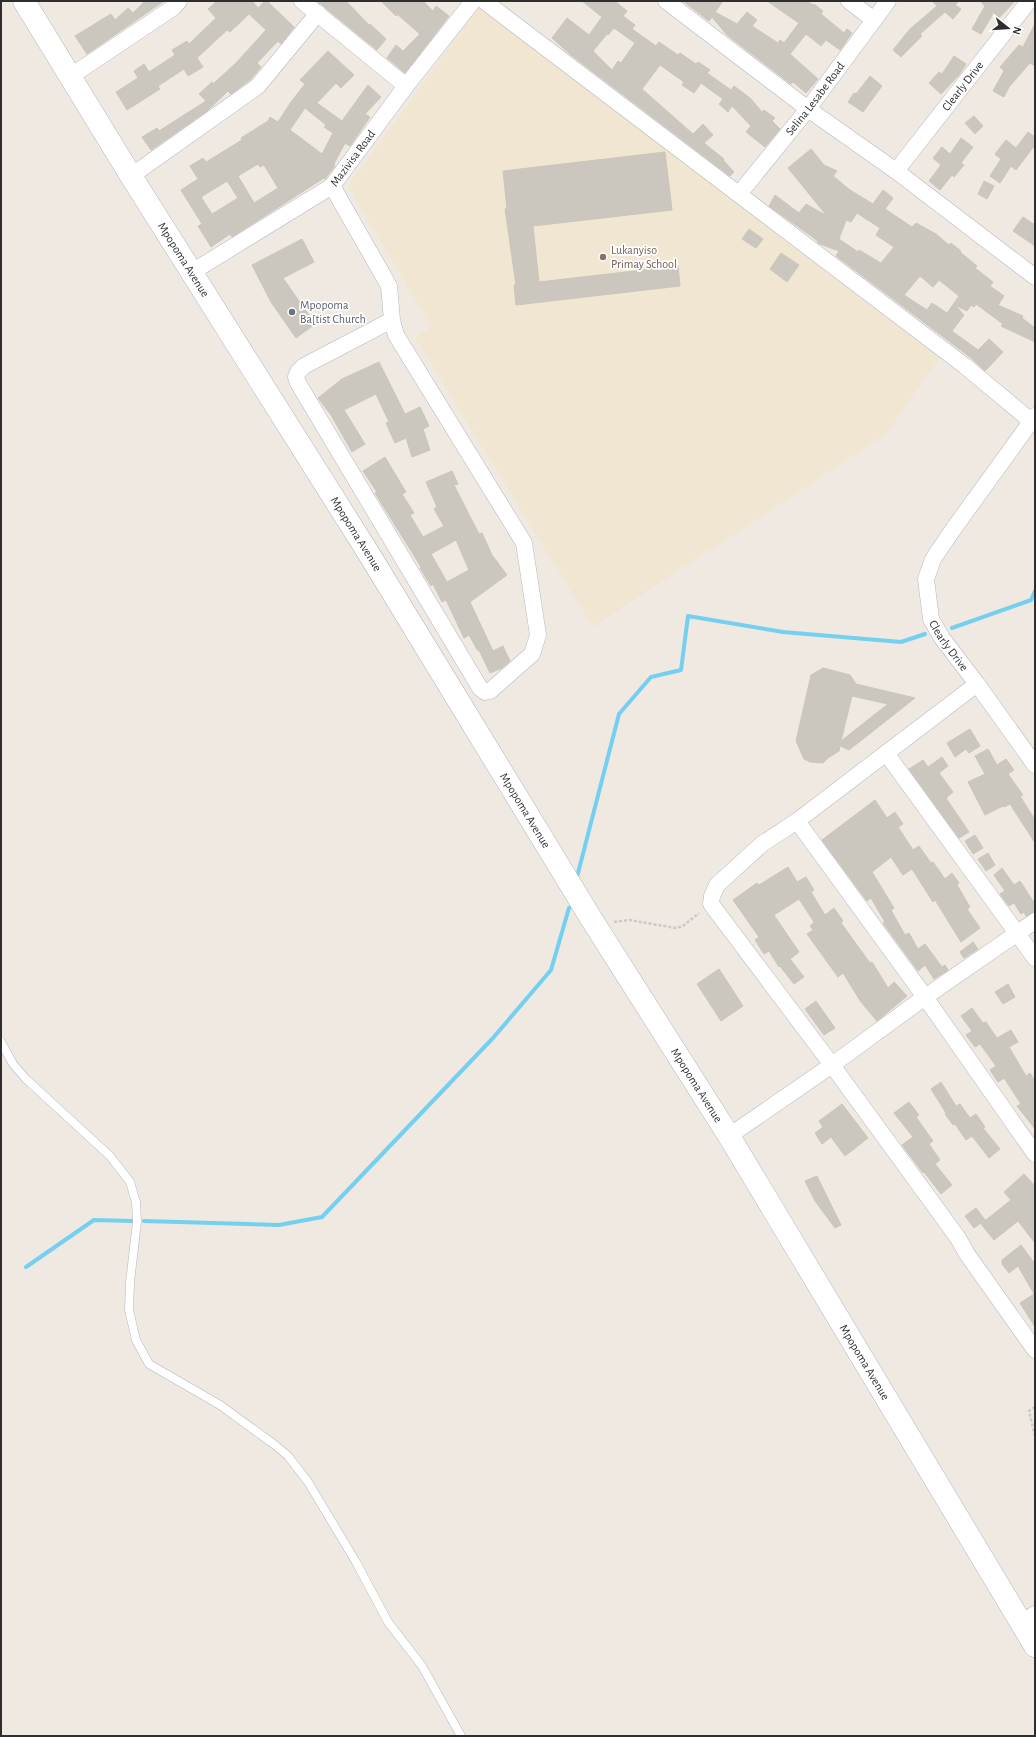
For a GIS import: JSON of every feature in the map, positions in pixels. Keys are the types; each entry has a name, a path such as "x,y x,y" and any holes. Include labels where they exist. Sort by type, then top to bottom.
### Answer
{"street":[{"name":"Mpopoma Avenue","path":"24,1 131,176 369,554 596,927 729,1136 1028,1619 1035,1646"},
{"path":"71,76 174,7 180,1"},
{"path":"302,1 406,86"},
{"name":"Mazivisa Road","path":"192,272 332,186 406,86 473,1"},
{"path":"484,1 1033,419"},
{"path":"666,1 808,109 896,171 1035,277"},
{"path":"849,1 874,20"},
{"name":"Selina Lesabe Road","path":"739,194 808,109 888,1"},
{"name":"Clearly Drive","path":"896,171 1030,1"},
{"path":"131,176 258,86 318,13"},
{"path":"332,186 389,286 392,320 396,335 526,547 538,634 536,644 532,654 490,692 485,692 480,688 302,390 296,377 298,372 304,366 392,320"},
{"name":"Clearly Drive","path":"1033,419 933,559 926,579 931,619 942,638 1035,765"},
{"path":"977,684 796,821 762,844 717,885 712,896 711,904 832,1065 958,1238 967,1254 1035,1350"},
{"path":"886,753 1035,958"},
{"path":"796,821 925,998 1035,1154"},
{"path":"729,1136 1035,921"}],"lane":[{"path":"1,1042 13,1064 26,1079 110,1156 130,1182 136,1202 138,1222 130,1282 129,1310 136,1340 149,1364 220,1405 288,1456 308,1482 356,1562 388,1622 422,1666 461,1736"}],"path":[{"path":"596,927 629,920 676,928 683,926 711,904"},
{"path":"1035,1407 1030,1411 1035,1436"}],"shaded area":[{"name":"Lukanyiso Primay School","path":"480,5 943,353 886,434 593,627 415,338 431,327 348,186"}],"building":[{"path":"145,1 164,1 87,54 75,36 111,14 115,20 128,8 133,13"},
{"path":"217,1 252,1 258,8 265,1 267,1 294,27 281,44 278,41 257,63 261,67 251,79 231,94 228,91 207,111 151,150 142,137 157,128 159,131 206,101 199,94 212,82 213,84 236,63 266,30 249,14 230,32 227,30 197,58 203,67 188,76 184,69 158,86 160,89 127,110 116,92 138,78 134,71 144,64 149,72 175,55 172,50 187,41 189,44 216,18 208,9"},
{"path":"317,1 346,1 369,25 370,24 386,39 377,50"},
{"path":"381,1 423,1 433,11 436,6 449,16 405,73 387,58 396,45 403,51 420,34 397,14 396,16"},
{"path":"582,1 615,1 627,11 623,16 635,25 632,29 656,46 659,42 678,55 680,53 696,64 698,62 710,70 707,73 731,90 734,86 750,98 762,112 764,110 775,118 772,121 780,129 765,147 746,132 751,126 732,106 728,112 719,104 723,99 701,83 694,93 682,85 684,82 660,65 642,89 693,134 703,124 713,135 704,143 724,159 723,160 734,172 730,176 571,55 552,38 567,18 589,35 602,17","holes":["614,28 635,43 621,63 618,61 612,70 593,51"]},
{"path":"683,1 723,1 715,12 737,24 747,12 757,20 752,26 778,43 780,40 784,43 799,23 767,1 807,1 823,11 821,14 844,33 847,29 852,33 840,50 826,40 821,46 806,34 790,54 818,79 806,93 793,82 791,84 727,35 712,17 709,21"},
{"path":"932,1 959,1 955,5 961,9 953,19 945,12 920,34 922,36 901,57 893,50 910,29 937,6"},
{"path":"980,1 1015,1 998,19 993,14 981,34 972,29 985,6"},
{"path":"1035,24 1035,66 1030,63 1009,87 1004,97 993,91 1004,71 1000,67 1019,45 1023,47"},
{"path":"328,51 354,75 341,88 336,83 317,103 342,121 368,85 381,97 365,114 370,117 350,146 345,143 334,164 335,166 325,179 324,178 232,237 230,234 211,247 198,226 202,224 181,190 198,179 190,166 203,158 206,162 242,140 241,138 268,121 270,117 278,122 305,84 300,80","holes":["305,108 326,125 324,127 333,133 322,154 290,130","258,164 260,167 264,165 278,188 254,203 238,176","227,181 238,198 212,214 201,197"]},
{"path":"954,56 966,64 959,75 941,94 929,83 939,72 942,74"},
{"path":"870,76 882,86 863,112 848,102 854,93 856,94"},
{"path":"974,116 983,126 975,134 965,123"},
{"path":"1028,132 1035,137 1035,145 1016,170 1011,166 1000,183 990,176 1001,159 995,154 1006,140 1016,148"},
{"path":"961,138 973,147 961,163 964,165 954,177 952,175 940,190 929,181 941,165 933,158 942,147 950,154"},
{"path":"811,149 824,165 837,171 833,176 850,190 873,204 883,190 893,198 885,209 912,227 916,223 936,234 949,245 951,243 977,266 975,268 993,282 990,286 1004,296 998,305 1023,316 1022,318 1035,328 1035,342 1001,326 1003,324 976,304 974,307 971,305 967,311 955,305 964,315 952,331 978,350 989,339 1003,352 985,371 970,357 836,256 839,251 820,244 817,242 818,241 769,206 775,195 799,213 806,204 827,216 788,168","holes":["857,213 880,228 876,235 894,247 881,263 859,250 858,252 839,239 846,220 851,222","920,276 933,287 939,280 959,296 947,313 932,303 927,310 904,295"]},
{"path":"665,152 672,210 533,226 539,282 678,266 680,286 516,305 514,285 516,285 505,209 507,209 503,171"},
{"path":"984,181 994,186 987,199 978,194"},
{"path":"1023,217 1035,225 1035,246 1013,231"},
{"path":"749,229 763,239 756,248 742,239"},
{"path":"302,239 314,262 283,278 315,324 296,338 271,302 252,265"},
{"path":"781,253 799,265 787,282 770,269"},
{"path":"379,362 405,414 420,407 429,426 423,429 430,450 412,457 406,438 395,443 386,423 389,422 376,394 344,410 365,444 352,452 331,415 318,398 342,379"},
{"path":"385,457 406,492 402,494 414,513 410,515 423,537 444,526 434,509 437,507 426,482 452,471 458,484 454,485 479,534 482,533 492,555 507,575 470,602 493,651 503,646 510,661 502,668 490,673 479,650 478,651 469,635 464,638 446,600 442,602 433,584 431,586 420,568 421,567 375,493 377,492 363,471","holes":["456,540 469,570 447,582 431,554"]},
{"path":"823,668 850,675 856,684 915,698 849,750 840,746 839,751 823,763 810,762 804,759 796,741 811,675","holes":["852,696 888,704 841,741"]},
{"path":"970,729 980,746 969,753 966,749 955,757 947,743"},
{"path":"988,749 997,765 1006,759 1014,770 1008,774 1023,795 1020,796 1035,820 1035,843 1010,804 985,815 968,782 985,774 975,756"},
{"path":"942,757 948,766 939,773 953,792 946,798 969,832 959,838 909,769 923,760 928,767"},
{"path":"875,800 887,818 895,812 903,824 898,827 913,850 919,846 945,879 952,873 959,883 957,885 970,907 967,909 980,928 961,942 935,900 933,902 912,869 903,875 891,857 872,872 894,908 891,910 905,935 909,933 918,949 925,944 942,967 945,965 948,970 934,979 925,965 918,971 883,923 885,922 871,898 867,901 822,840"},
{"path":"975,835 983,848 973,854 965,841"},
{"path":"988,853 995,865 986,871 978,859"},
{"path":"788,867 797,882 806,877 814,890 811,892 825,915 834,908 843,921 841,923 870,963 872,962 888,988 894,982 907,996 877,1021 861,1002 843,973 838,977 807,934 813,930 810,926 814,922 799,899 774,915 799,952 790,959 804,977 794,984 780,966 779,967 769,951 764,954 755,940 759,937 733,900 757,883 759,885"},
{"path":"1002,868 1014,885 1020,881 1035,904 1035,912 1026,916 1024,912 1021,914 1014,903 1009,906 1000,894 1005,891 994,875"},
{"path":"973,942 978,949 964,958 960,952"},
{"path":"719,969 743,1006 721,1021 697,984"},
{"path":"1008,984 1015,997 1003,1004 995,992"},
{"path":"816,1001 835,1028 824,1035 805,1009"},
{"path":"972,1008 983,1023 986,1022 997,1038 1011,1030 1018,1042 1009,1047 1026,1076 1030,1073 1035,1081 1035,1129 1017,1106 1021,1104 1004,1078 998,1082 990,1070 996,1066 980,1044 975,1047 966,1035 972,1031 961,1016"},
{"path":"941,1082 956,1106 960,1104 970,1118 976,1114 985,1127 983,1128 1000,1149 989,1158 972,1136 966,1140 955,1124 953,1125 945,1114 946,1113 931,1089"},
{"path":"909,1102 919,1115 916,1117 933,1141 929,1144 940,1160 935,1164 952,1185 941,1194 902,1145 913,1137 894,1113"},
{"path":"842,1104 868,1138 845,1156 831,1137 822,1144 815,1133 823,1127 819,1121"},
{"path":"1024,1174 1035,1186 1035,1243 1018,1221 994,1240 981,1224 1011,1200 1004,1192"},
{"path":"817,1176 841,1225 835,1228 815,1201 805,1181"},
{"path":"976,1208 985,1220 974,1228 965,1216"},
{"path":"1021,1245 1035,1264 1035,1327 1020,1303 1034,1294 1018,1266 1009,1273 1002,1264 1002,1260"}],"waterway":[{"path":"952,628 1031,600 1035,591"},
{"path":"577,877 619,714 651,677 681,670 688,616 783,632 901,642 925,634"},
{"path":"144,1221 279,1225 322,1217 493,1038 551,970 569,908"},
{"path":"26,1267 94,1220 132,1221"}],"place":[{"name":"Lukanyiso Primay School","path":"603,257"},
{"name":"Mpopoma Ba[tist Church","path":"292,312"}]}
